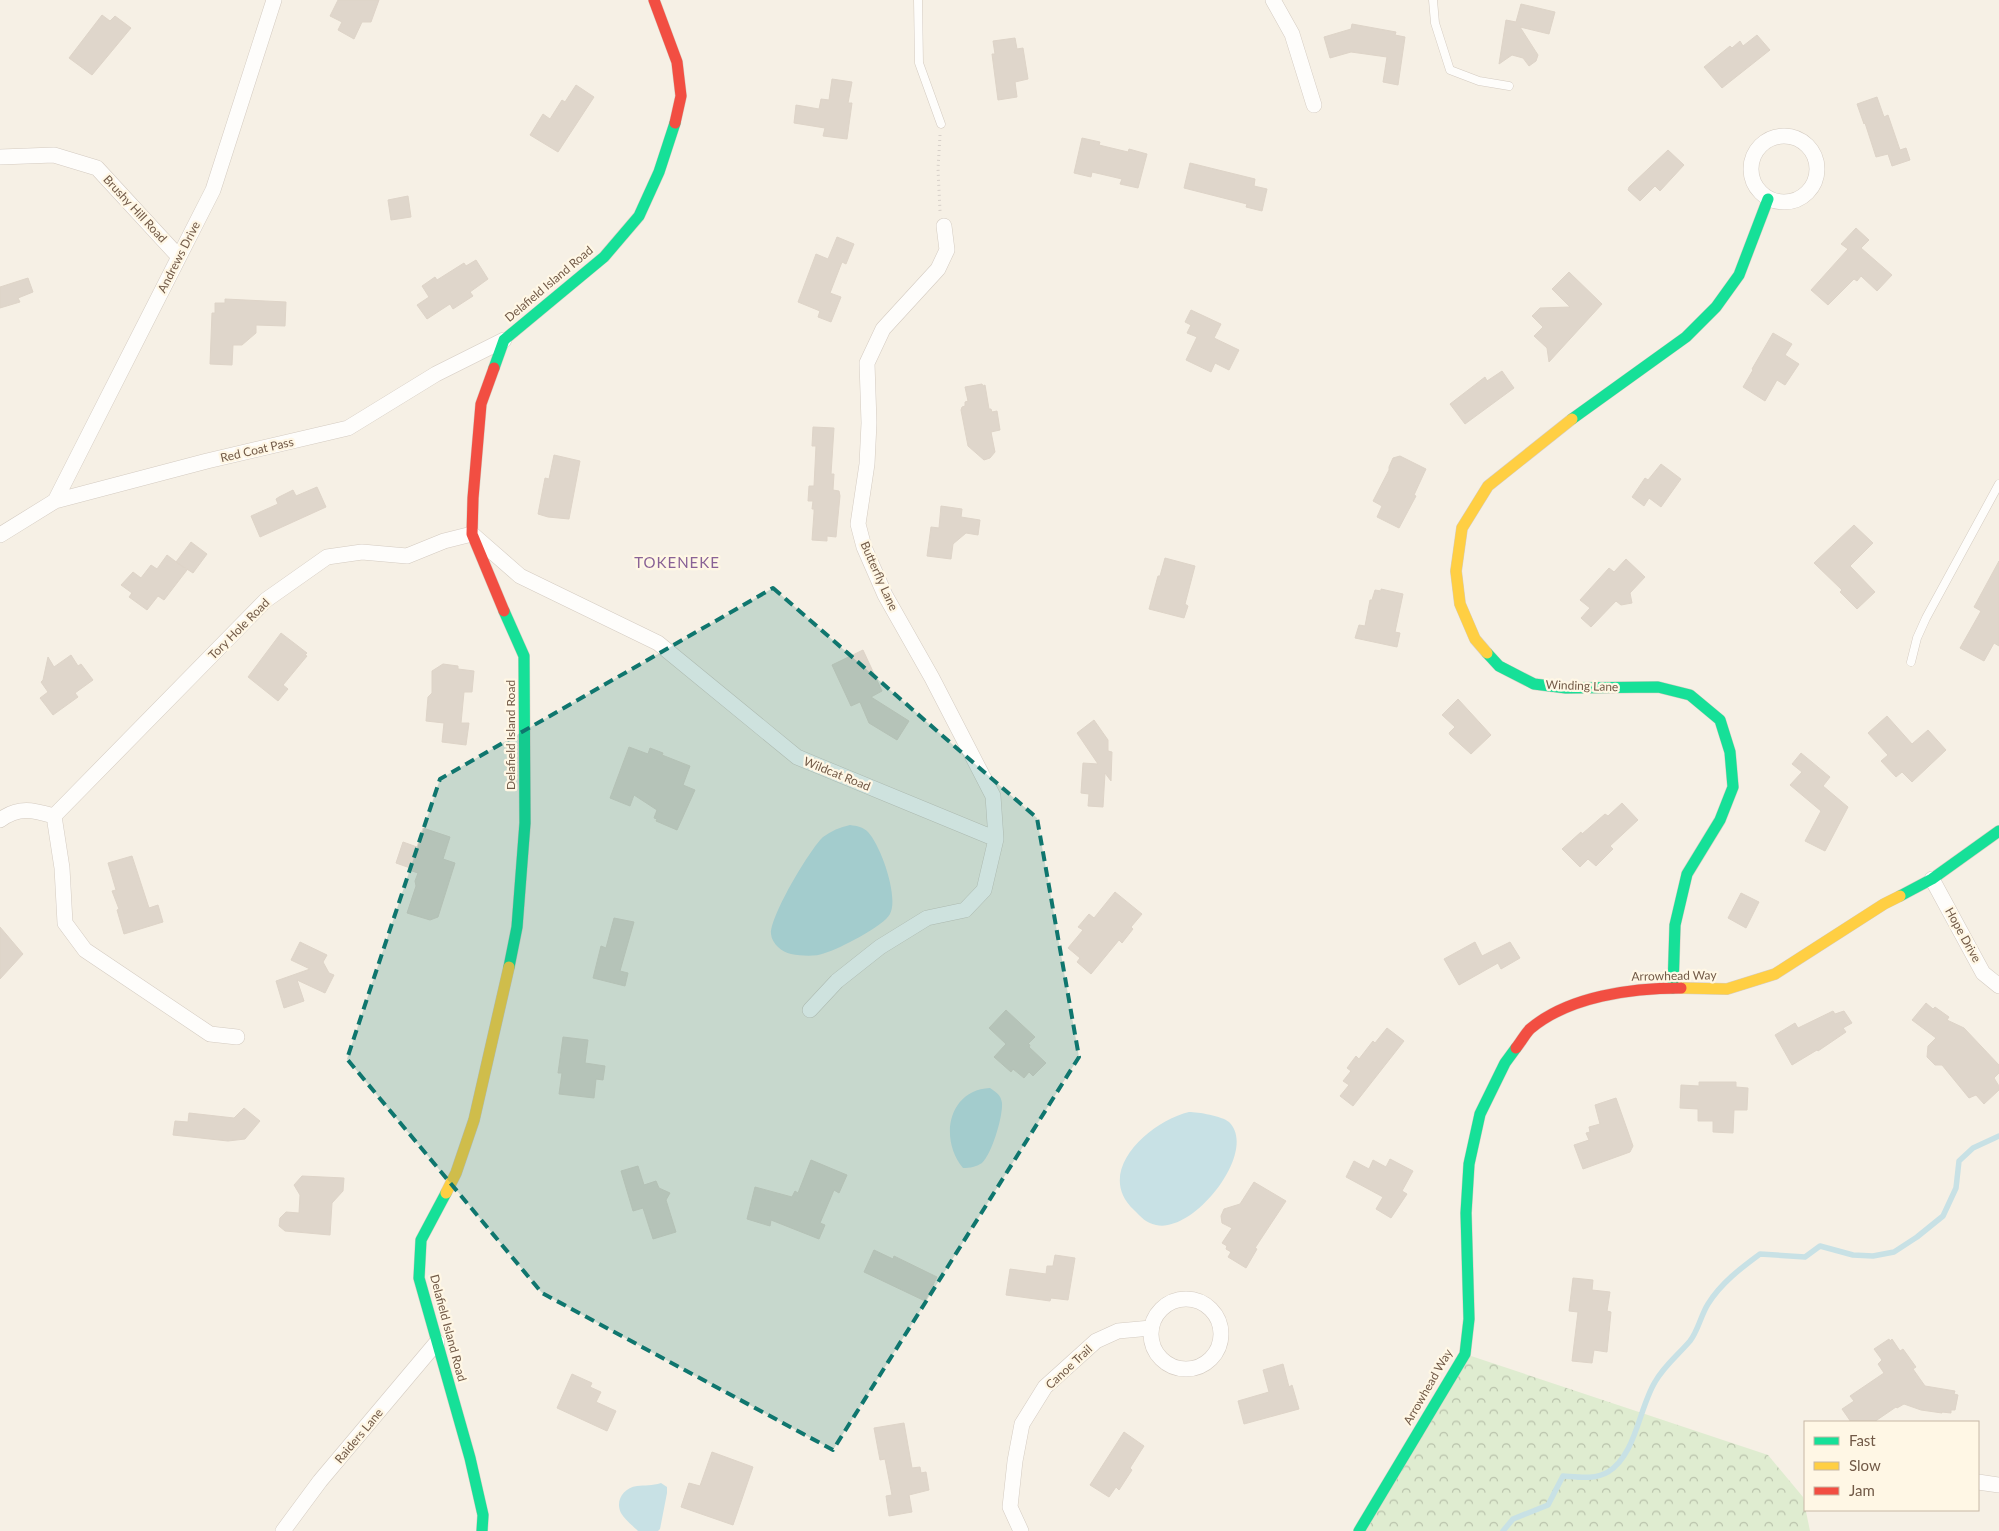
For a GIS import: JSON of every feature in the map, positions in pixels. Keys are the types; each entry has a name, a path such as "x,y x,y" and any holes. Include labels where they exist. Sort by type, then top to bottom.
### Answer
{"street":[{"name":"Andrews Drive","path":"55,501 213,190 274,0"},
{"name":"Delafield Island Road","path":"482,1531 483,1515 471,1464 419,1278 421,1240 456,1173 474,1120 499,1017 517,927 524,823 524,656 472,534 481,404 504,340 604,256 639,216 659,172 674,128 681,96 677,62 654,0"},
{"path":"1273,0 1292,34 1314,105"},
{"path":"1787,135 1800,139 1810,147 1816,159 1818,172 1814,184 1806,195 1794,201 1781,202 1768,198 1758,190 1752,178 1750,165 1754,153 1762,143 1774,136 1787,135"},
{"name":"Brushy Hill Road","path":"0,156 54,155 97,168 179,257"},
{"name":"Winding Lane","path":"1673,988 1674,925 1686,874 1720,820 1733,786 1730,752 1720,720 1690,695 1658,687 1566,688 1534,684 1499,666 1475,639 1460,604 1456,571 1462,528 1488,486 1586,408 1686,337 1716,307 1739,275 1768,198"},
{"name":"Butterfly Lane","path":"944,226 947,250 938,269 883,329 867,363 868,456 858,524 864,547 885,594 932,678 993,796 996,839"},
{"name":"Red Coat Pass","path":"0,535 55,501 348,428 436,374 504,340"},
{"name":"Wildcat Road","path":"472,534 520,576 658,643 797,757 996,839"},
{"name":"Tory Hole Road","path":"54,816 266,600 327,557 362,552 407,556 444,541 472,534"},
{"path":"0,820 10,813 33,810 54,816 62,868 65,923 85,950 210,1034 237,1037"},
{"name":"Arrowhead Way","path":"1359,1531 1464,1354 1469,1319 1466,1213 1469,1164 1480,1114 1504,1064 1529,1030 1555,1012 1613,993 1651,988 1727,989 1775,974 1884,904 1932,879 1999,831"},
{"path":"810,1010 836,981 880,947 927,918 965,910 984,890 996,839"},
{"name":"Hope Drive","path":"1932,879 1983,973 1999,986"},
{"path":"1192,1299 1204,1304 1214,1314 1220,1326 1220,1340 1216,1352 1206,1362 1194,1368 1180,1368 1167,1363 1157,1354 1152,1342 1151,1328 1156,1315 1166,1305 1178,1300 1192,1299"},
{"name":"Canoe Trail","path":"1020,1531 1010,1508 1014,1461 1022,1424 1045,1387 1096,1341 1118,1331 1151,1328"},
{"name":"Raiders Lane","path":"283,1531 320,1481 437,1342"},
{"path":"1979,1482 1999,1485"}],"lane":[{"path":"918,0 918,63 941,124"},
{"path":"1433,0 1435,23 1450,70 1479,81 1508,86"},
{"path":"1911,662 1917,638 1926,618 1999,484"}],"path":[{"path":"941,124 938,169 939,205 944,226"}],"highlighted area":[{"path":"773,588 1037,818 1079,1057 833,1450 542,1293 347,1059 440,779"}],"green space":[{"path":"1465,1354 1768,1455 1803,1497 1804,1511 1806,1511 1810,1531 1359,1531"}],"water":[{"path":"850,825 866,830 878,848 890,884 892,906 890,914 870,931 825,953 804,956 784,951 775,944 771,934 772,925 784,899 801,868 823,837"},
{"path":"990,1088 996,1092 1002,1103 1001,1117 996,1134 989,1152 982,1163 973,1167 963,1168 951,1144 950,1130 952,1118 957,1107 965,1097 976,1091"},
{"path":"1189,1112 1216,1116 1229,1122 1236,1135 1236,1152 1229,1170 1218,1188 1204,1204 1188,1217 1171,1224 1152,1224 1134,1210 1123,1195 1120,1180 1123,1165 1132,1150 1144,1137 1174,1117"},
{"path":"661,1483 667,1487 667,1493 660,1529 658,1531 638,1531 621,1513 619,1508 620,1500 624,1492 632,1487"}],"building":[{"path":"338,0 379,0 371,22 362,22 354,39 338,30 342,22 330,16"},
{"path":"1521,4 1555,12 1549,34 1520,27 1538,55 1536,61 1529,66 1523,58 1512,55 1499,64 1506,20 1516,22"},
{"path":"102,15 110,21 115,16 131,28 92,75 69,58"},
{"path":"1352,24 1396,32 1395,35 1405,37 1398,85 1383,82 1387,57 1351,52 1330,58 1324,37 1351,29"},
{"path":"1757,35 1770,50 1722,88 1704,67 1730,46 1732,48 1740,41 1743,46"},
{"path":"1015,38 1017,49 1023,48 1028,79 1015,82 1017,97 998,100 992,54 995,54 993,41"},
{"path":"832,79 852,82 848,103 852,103 847,139 823,136 825,128 794,123 796,105 819,109 821,99 829,100"},
{"path":"576,85 594,97 558,152 530,135 543,114 550,119 562,100 565,102"},
{"path":"1877,97 1884,117 1888,115 1900,150 1906,148 1910,160 1892,166 1888,154 1876,157 1857,104"},
{"path":"1082,138 1100,142 1099,145 1128,152 1129,149 1147,154 1138,188 1120,184 1122,179 1092,172 1091,177 1074,173"},
{"path":"1668,150 1684,165 1660,191 1655,186 1640,201 1628,190 1629,187"},
{"path":"1190,163 1255,179 1254,186 1267,189 1262,211 1246,207 1247,204 1184,188"},
{"path":"408,196 411,217 391,220 388,200"},
{"path":"1856,228 1869,240 1861,248 1892,275 1877,291 1861,276 1857,281 1854,279 1828,305 1811,290 1848,249 1841,244"},
{"path":"837,237 854,244 846,264 842,262 830,293 841,297 831,322 818,317 820,311 798,302 816,254 828,259"},
{"path":"476,260 488,279 470,292 473,296 453,309 450,304 427,319 417,305 429,297 422,286 435,277 437,280 464,263 466,266"},
{"path":"1569,272 1602,304 1549,362 1547,348 1534,336 1543,327 1532,316 1540,308 1570,307 1552,289"},
{"path":"28,278 33,292 18,298 20,302 0,308 0,287"},
{"path":"225,299 286,302 285,326 256,325 256,333 242,345 233,345 232,365 210,364 212,313 215,313 215,303 225,303"},
{"path":"1191,310 1221,324 1214,338 1239,350 1229,370 1215,363 1211,372 1186,360 1197,337 1187,333 1191,325 1185,322"},
{"path":"1773,333 1792,344 1785,355 1799,364 1785,385 1777,380 1765,401 1743,387"},
{"path":"1502,371 1514,388 1465,424 1450,404 1485,377 1487,381"},
{"path":"982,384 983,386 985,385 989,409 992,412 997,411 1000,430 991,432 995,452 990,458 984,460 968,446 961,410 965,406 965,402 968,401 965,387"},
{"path":"813,427 834,428 831,474 834,474 833,490 839,491 840,496 836,537 827,536 827,541 812,540 814,509 812,509 813,501 808,501 809,486 814,486 816,446 812,446"},
{"path":"554,455 580,461 569,519 538,514 545,478 549,479"},
{"path":"1400,456 1426,469 1414,495 1416,496 1399,528 1377,517 1382,506 1373,501 1393,458"},
{"path":"1661,464 1681,479 1661,507 1649,498 1644,506 1632,497 1645,478 1648,480"},
{"path":"317,487 326,507 260,537 251,516 278,504 276,499 293,490 296,496"},
{"path":"941,506 962,509 961,517 980,520 978,535 966,533 953,544 951,559 927,556 931,527 939,528"},
{"path":"1854,525 1873,543 1850,566 1875,592 1857,609 1840,592 1842,590 1814,563"},
{"path":"191,542 207,554 193,573 176,562"},
{"path":"167,555 187,570 164,600 158,596 147,610 129,597 132,593 121,585 133,572 141,578 151,565 157,569"},
{"path":"1165,558 1195,566 1185,604 1188,606 1184,618 1149,609"},
{"path":"1626,559 1645,577 1630,593 1632,603 1621,605 1616,601 1591,627 1581,618 1590,608 1580,600 1609,568 1614,572"},
{"path":"1999,561 1999,646 1994,643 1984,661 1960,648 1981,611 1974,607"},
{"path":"1381,589 1403,594 1395,632 1400,633 1397,647 1355,638 1359,625 1365,626 1370,600 1372,600 1375,590 1381,591"},
{"path":"281,633 307,653 305,655 307,656 283,685 288,689 278,701 248,677"},
{"path":"863,650 882,691 871,697 909,721 897,740 869,723 860,702 851,706 832,665"},
{"path":"71,655 78,666 81,664 93,680 75,693 78,697 53,715 40,698 48,692 41,682 48,657 54,667"},
{"path":"443,664 458,666 458,669 474,671 472,692 464,692 461,723 469,723 466,745 442,742 444,723 426,721 428,697 432,693 432,671"},
{"path":"1458,699 1491,735 1471,754 1450,735 1449,733 1455,727 1442,715"},
{"path":"1887,716 1912,744 1928,730 1946,750 1912,782 1902,772 1896,777 1881,761 1888,755 1868,733"},
{"path":"1094,720 1108,740 1108,751 1112,752 1111,781 1105,773 1103,807 1088,806 1089,794 1081,793 1083,763 1098,764 1077,733"},
{"path":"629,747 648,754 650,748 690,766 683,785 695,790 677,830 656,821 657,819 654,818 657,810 634,795 630,806 610,798"},
{"path":"1801,753 1830,777 1823,786 1848,807 1825,851 1805,841 1821,811 1790,785 1802,772 1792,764"},
{"path":"1622,803 1638,820 1610,846 1613,849 1596,866 1588,859 1580,867 1562,849 1581,832 1582,834 1605,814 1608,816"},
{"path":"423,828 450,837 443,859 455,863 438,917 430,920 407,913 416,886 415,881 418,873 412,871 413,869 396,863 403,842 417,847"},
{"path":"132,856 149,908 158,905 163,922 124,934 117,910 119,909 112,891 116,890 108,863"},
{"path":"1115,892 1142,914 1131,927 1133,929 1122,943 1119,940 1091,974 1077,962 1080,958 1068,948 1083,930 1078,927 1089,914 1094,918"},
{"path":"1741,893 1759,902 1746,928 1728,918"},
{"path":"614,918 634,922 620,971 628,973 625,986 593,978 601,946 606,948"},
{"path":"0,927 23,954 0,979"},
{"path":"300,942 327,955 323,962 329,973 334,975 325,993 297,980 304,1001 284,1008 276,981 310,969 291,960"},
{"path":"1475,942 1482,956 1510,942 1520,958 1501,969 1498,963 1459,985 1444,959"},
{"path":"1926,1003 1949,1017 1947,1020 1964,1028 1999,1065 1999,1073 1994,1078 1999,1086 1999,1090 1984,1104 1976,1095 1969,1098 1942,1065 1935,1065 1927,1057 1928,1046 1936,1038 1912,1020"},
{"path":"1006,1010 1035,1037 1028,1044 1030,1045 1029,1047 1046,1063 1033,1076 1029,1072 1024,1078 1013,1069 1011,1072 994,1057 1006,1044 989,1028"},
{"path":"1833,1011 1835,1014 1844,1011 1852,1023 1843,1028 1846,1032 1818,1051 1792,1065 1775,1035 1795,1023 1798,1028"},
{"path":"1387,1028 1404,1041 1353,1106 1340,1096 1349,1085 1343,1081 1351,1071 1347,1068 1356,1056 1359,1059 1373,1041 1375,1043"},
{"path":"563,1037 588,1040 585,1063 605,1066 603,1080 596,1079 594,1098 559,1094 562,1073 558,1073"},
{"path":"1699,1082 1736,1082 1736,1087 1748,1088 1747,1110 1734,1110 1733,1133 1713,1132 1713,1121 1698,1121 1698,1109 1680,1108 1681,1085 1699,1086"},
{"path":"1616,1098 1633,1146 1630,1152 1583,1169 1574,1145 1589,1140 1586,1133 1590,1132 1589,1127 1600,1124 1595,1105"},
{"path":"244,1108 260,1121 245,1139 228,1141 173,1135 175,1121 188,1122 189,1113 234,1118"},
{"path":"1390,1159 1413,1171 1402,1191 1407,1194 1391,1218 1376,1209 1383,1197 1346,1177 1354,1161 1369,1169 1373,1160 1386,1167"},
{"path":"811,1160 847,1175 839,1193 834,1190 820,1223 825,1225 819,1239 771,1220 770,1226 747,1219 755,1187 792,1197 795,1191 798,1193"},
{"path":"638,1166 644,1185 656,1181 659,1188 670,1193 666,1200 676,1232 653,1239 643,1208 633,1211 621,1171"},
{"path":"302,1176 344,1178 343,1191 332,1203 330,1235 285,1231 279,1226 280,1218 286,1212 299,1213 300,1195 294,1185"},
{"path":"1254,1182 1286,1201 1255,1248 1257,1249 1246,1268 1228,1257 1231,1252 1222,1243 1232,1228 1222,1223 1221,1216 1224,1209 1240,1204"},
{"path":"874,1250 893,1259 894,1256 937,1277 925,1301 864,1272"},
{"path":"1055,1255 1075,1258 1068,1300 1051,1298 1050,1301 1006,1295 1010,1269 1046,1274 1047,1266 1053,1266"},
{"path":"1573,1278 1593,1280 1592,1290 1610,1292 1607,1311 1611,1312 1607,1352 1594,1350 1592,1363 1572,1361 1578,1312 1569,1311"},
{"path":"1892,1339 1900,1351 1903,1349 1916,1367 1913,1369 1925,1386 1955,1391 1954,1394 1958,1395 1955,1410 1951,1410 1951,1413 1942,1413 1921,1410 1904,1404 1896,1407 1875,1421 1850,1421 1842,1409 1854,1401 1850,1396 1884,1373 1878,1364 1882,1360 1874,1349"},
{"path":"1283,1364 1289,1387 1292,1385 1299,1409 1244,1424 1238,1401 1269,1392 1263,1370"},
{"path":"572,1374 592,1383 590,1387 601,1392 596,1402 616,1411 607,1431 557,1408"},
{"path":"904,1423 912,1468 920,1467 921,1473 926,1472 929,1490 909,1495 912,1512 889,1516 886,1496 892,1495 885,1459 880,1460 874,1428"},
{"path":"1124,1432 1144,1446 1119,1490 1116,1487 1109,1497 1090,1485"},
{"path":"712,1452 753,1467 733,1525 681,1507 689,1483 700,1486"}],"waterway":[{"path":"1503,1531 1513,1519 1548,1505 1563,1476 1586,1477 1603,1475 1617,1464 1631,1443 1650,1393 1659,1376 1693,1337 1713,1296 1732,1276 1760,1254 1805,1257 1820,1246 1853,1255 1873,1256 1894,1252 1917,1237 1943,1216 1956,1188 1959,1161 1973,1148 1999,1136"}],"traffic: fast":[{"path":"494,368 504,340 604,257 639,216 659,172 675,123"},
{"path":"1572,419 1686,337 1716,307 1739,275 1768,199"},
{"path":"504,611 524,656 525,823 517,927 509,967"},
{"path":"1487,653 1499,666 1534,684 1566,688 1658,687 1690,695 1720,720 1730,752 1733,787 1720,820 1687,874 1675,925 1673,988"},
{"path":"1900,896 1932,879 1999,831"},
{"path":"1359,1531 1465,1354 1469,1319 1466,1213 1469,1164 1480,1114 1505,1063 1516,1048"},
{"path":"446,1193 421,1240 419,1278 470,1458 483,1515 482,1531"}],"traffic: slow":[{"path":"1487,653 1475,639 1460,604 1456,571 1462,528 1488,486 1572,419"},
{"path":"1681,988 1727,989 1775,974 1884,904 1900,896"},
{"path":"446,1193 456,1173 474,1120 509,967"}],"traffic: jam":[{"path":"654,0 677,62 681,96 675,123"},
{"path":"494,368 481,404 472,534 504,611"},
{"path":"1516,1048 1530,1029 1563,1009 1582,1002 1622,992 1681,988"}],"district":[{"name":"TOKENEKE","path":"677,563"}]}
